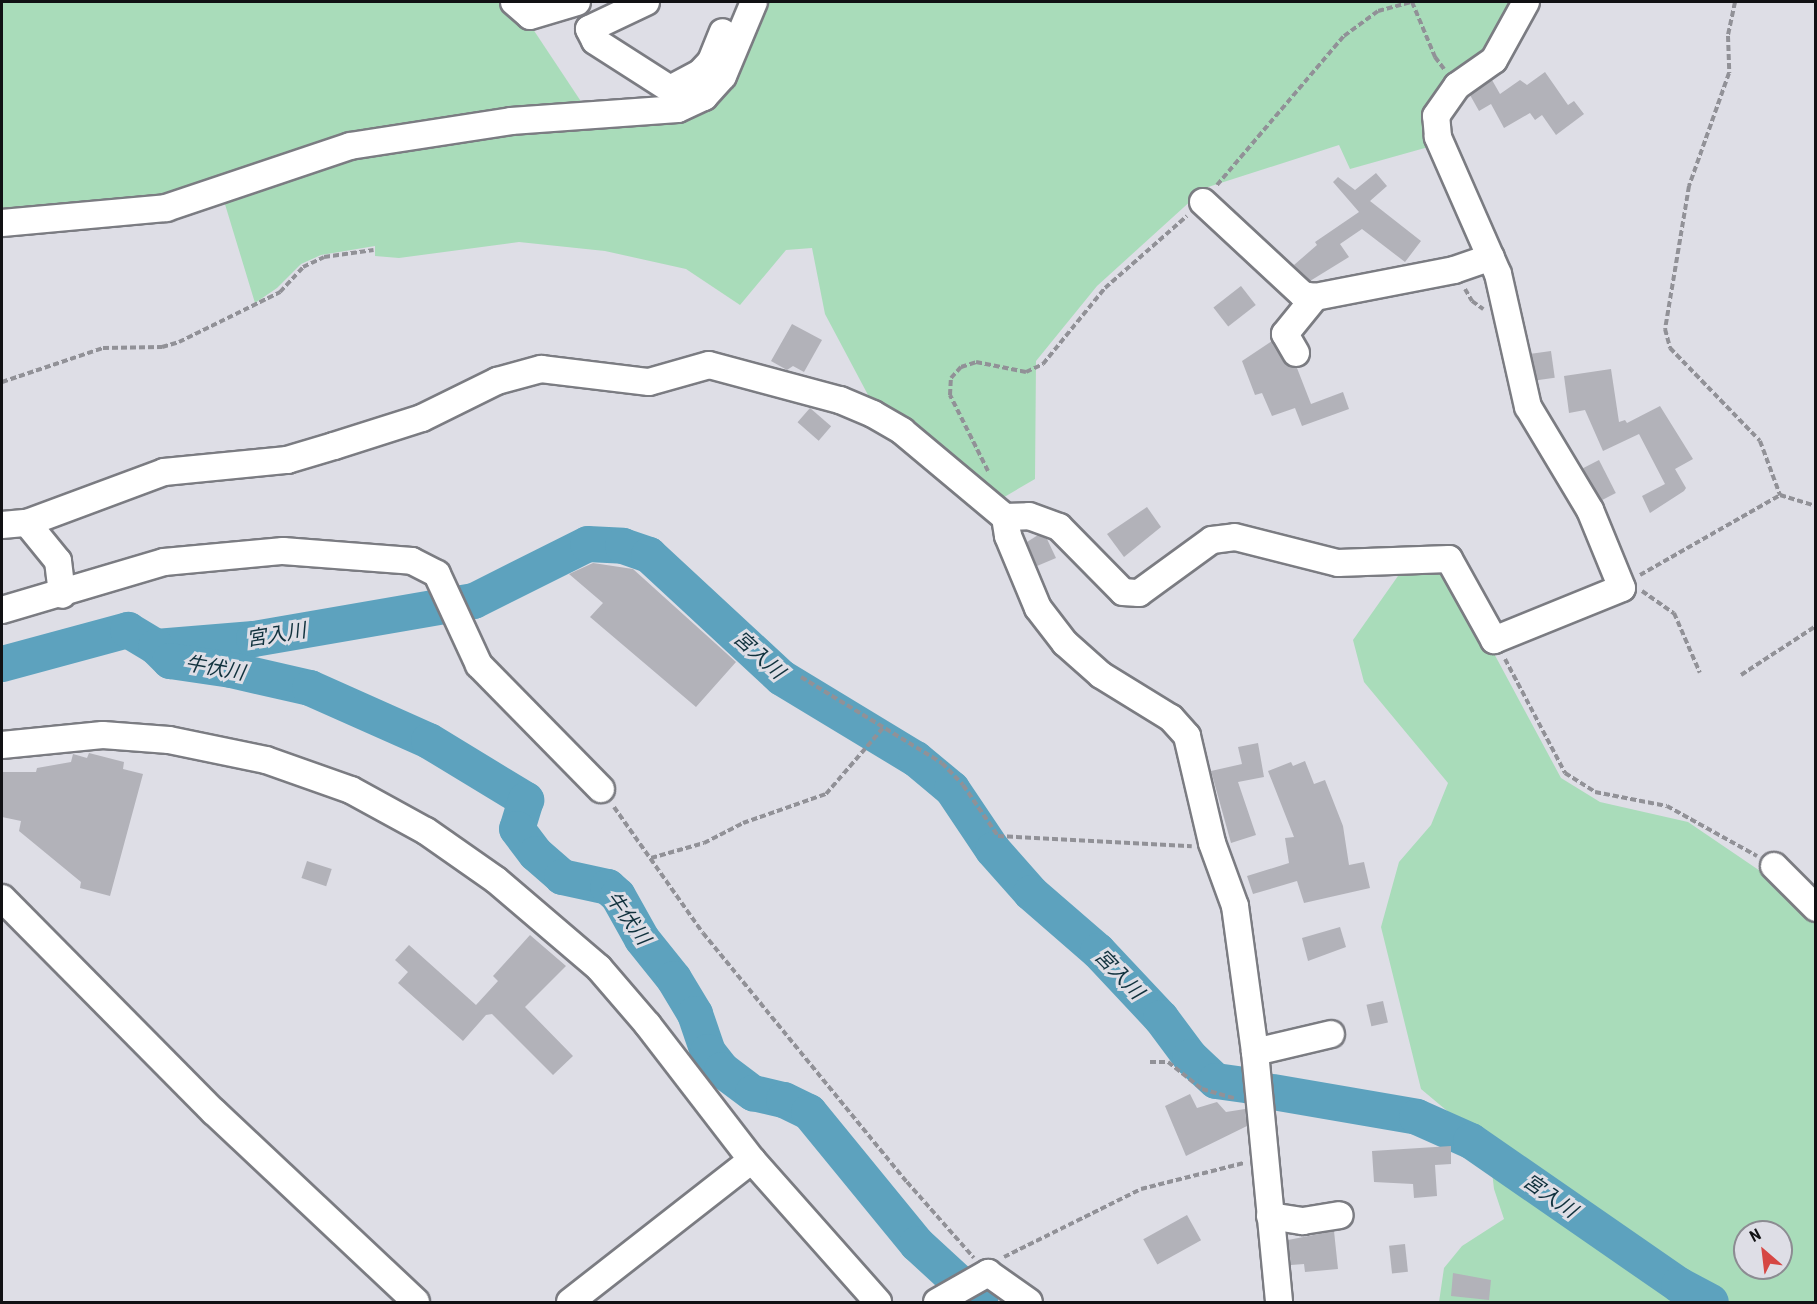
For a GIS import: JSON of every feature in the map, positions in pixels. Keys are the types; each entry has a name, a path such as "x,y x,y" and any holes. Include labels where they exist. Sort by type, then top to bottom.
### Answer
{"street":[{"path":"514,2 530,16 577,2"},
{"path":"646,2 589,29 595,40 670,89 700,73 711,61 736,2"},
{"path":"2,223 166,207 350,146 511,121 678,109 704,97 723,75 754,2"},
{"path":"1005,517 1029,516 1059,527 1123,592 1139,593 1212,540 1223,538 1235,537 1338,563 1449,559 1494,640 1626,585 1590,510 1528,407 1491,257 1438,137 1436,116 1457,86 1494,60 1526,2"},
{"path":"1203,202 1303,295 1315,297 1454,270 1491,257"},
{"path":"1296,353 1285,334 1315,297"},
{"path":"2,525 27,523 164,472 286,460 422,418 497,381 541,369 649,382 709,365 829,397 873,414 902,431 1005,517 1008,536 1038,608 1065,643 1101,675 1171,718 1187,736 1212,843 1235,906 1255,1052 1279,1302"},
{"path":"27,523 58,561 62,595"},
{"path":"2,610 62,595 164,562 283,551 412,561 437,574 448,591 458,621 479,665 601,789"},
{"path":"2,745 104,735 169,740 287,768 351,790 426,831 496,880 600,968 648,1024 752,1160 878,1302"},
{"path":"1774,866 1815,908"},
{"path":"2,898 214,1112 416,1302"},
{"path":"1255,1052 1331,1034"},
{"path":"570,1302 752,1160"},
{"path":"1270,1216 1303,1221 1340,1215"},
{"path":"937,1302 988,1273 1029,1302"}],"path":[{"path":"992,479 950,395 951,378 961,367 976,362 1026,372 1043,364 1105,288 1203,202 1344,36 1378,10 1412,2 1435,57 1457,86"},
{"path":"1735,2 1728,36 1730,73 1689,186 1665,329 1670,348 1760,441 1780,495"},
{"path":"2,382 103,348 162,347 179,342 280,291 303,267 324,257 374,250"},
{"path":"1454,270 1472,301 1510,327"},
{"path":"1700,673 1674,614 1626,585 1780,495 1815,506"},
{"path":"1741,675 1815,626"},
{"path":"1494,640 1565,773 1595,792 1667,806 1774,866"},
{"path":"801,677 942,763 963,784 998,836 1042,836 1115,844 1212,843"},
{"path":"651,858 704,843 743,823 826,794 883,728"},
{"path":"601,789 703,933 907,1182 988,1273 1006,1255 1141,1189 1264,1159"},
{"path":"1150,1062 1168,1062 1214,1095 1259,1100"}],"green space":[{"path":"2,2 515,2 584,106 167,195 110,204 2,210"},
{"path":"766,2 1520,2 1432,146 1350,169 1339,145 1205,188 1097,286 1036,361 1035,479 994,503 876,410 825,314 812,248 786,250 740,305 686,269 605,251 519,242 399,258 375,256 375,246 321,255 301,264 277,288 255,303 224,201 344,155 495,133 660,120"},
{"path":"1405,566 1448,568 1561,778 1600,802 1688,822 1769,877 1815,917 1815,1302 1439,1302 1444,1268 1462,1246 1504,1219 1494,1189 1489,1146 1421,1089 1381,927 1399,862 1431,825 1448,783 1364,682 1353,640"}],"building":[{"path":"1545,72 1568,105 1574,101 1584,114 1556,135 1542,115 1535,120 1530,113 1504,128 1491,104 1479,111 1470,95 1492,80 1500,94 1520,80 1527,85"},
{"path":"1376,173 1387,186 1370,201 1421,241 1405,262 1362,229 1340,244 1349,257 1310,281 1294,265 1317,245 1315,242 1359,212 1333,182 1338,177 1355,190"},
{"path":"1241,286 1256,305 1228,326 1213,308"},
{"path":"792,324 822,340 804,372 793,366 787,370 771,361"},
{"path":"1272,341 1283,361 1297,368 1311,404 1343,392 1349,409 1302,426 1295,408 1272,416 1262,393 1255,395 1242,361"},
{"path":"1551,351 1555,378 1535,381 1531,354"},
{"path":"1611,369 1619,422 1625,420 1627,423 1660,406 1693,459 1675,469 1686,488 1684,491 1650,513 1642,496 1665,484 1639,434 1603,451 1585,410 1569,413 1564,376"},
{"path":"810,408 831,426 819,441 798,422"},
{"path":"1599,460 1616,493 1600,501 1583,468"},
{"path":"1147,507 1161,527 1124,557 1107,534"},
{"path":"1038,535 1047,539 1056,558 1037,566 1027,542"},
{"path":"593,563 633,569 736,662 696,707 590,617 603,603 569,574"},
{"path":"1258,743 1264,777 1238,782 1256,835 1231,843 1211,771 1242,764 1238,747"},
{"path":"89,753 124,762 123,769 143,774 110,896 80,888 81,882 19,831 21,821 2,817 2,772 36,772 37,768 71,762 73,754 87,758"},
{"path":"1305,761 1314,784 1325,780 1343,826 1349,865 1364,862 1370,888 1304,903 1297,881 1253,894 1247,876 1289,863 1285,838 1294,837 1268,771 1291,762 1293,766"},
{"path":"307,861 332,869 326,886 301,878"},
{"path":"1340,927 1346,947 1308,961 1302,938"},
{"path":"530,935 566,966 525,1007 573,1056 553,1075 492,1014 486,1015 463,1041 398,983 408,972 395,960 409,945 476,1005 498,981 493,976"},
{"path":"1383,1001 1388,1022 1371,1026 1366,1005"},
{"path":"1190,1094 1197,1108 1217,1102 1226,1112 1245,1109 1247,1126 1186,1156 1165,1106"},
{"path":"1451,1146 1451,1164 1435,1165 1437,1196 1414,1198 1413,1184 1374,1182 1372,1151"},
{"path":"1187,1215 1201,1240 1157,1265 1143,1239"},
{"path":"1334,1231 1338,1269 1305,1272 1304,1264 1291,1265 1288,1240"},
{"path":"1405,1244 1408,1272 1392,1274 1389,1246"},
{"path":"1453,1273 1491,1280 1489,1300 1451,1296"}],"waterway":[{"name":"宮入川","path":"156,647 254,639 474,601 588,544 623,546 649,555 782,678 916,759 952,789 993,850 1031,893 1098,951 1161,1018 1190,1057 1216,1081 1245,1085"},
{"name":"牛伏川","path":"2,664 128,630 156,647 170,661 231,670 310,688 429,741 526,800 517,829 536,854 562,877 608,887 618,896 642,939 674,979 695,1014 708,1052 722,1070 753,1093 784,1100 809,1112 917,1244 980,1302"},
{"name":"宮入川","path":"1273,1092 1417,1117 1471,1141 1679,1285 1711,1302"}]}
